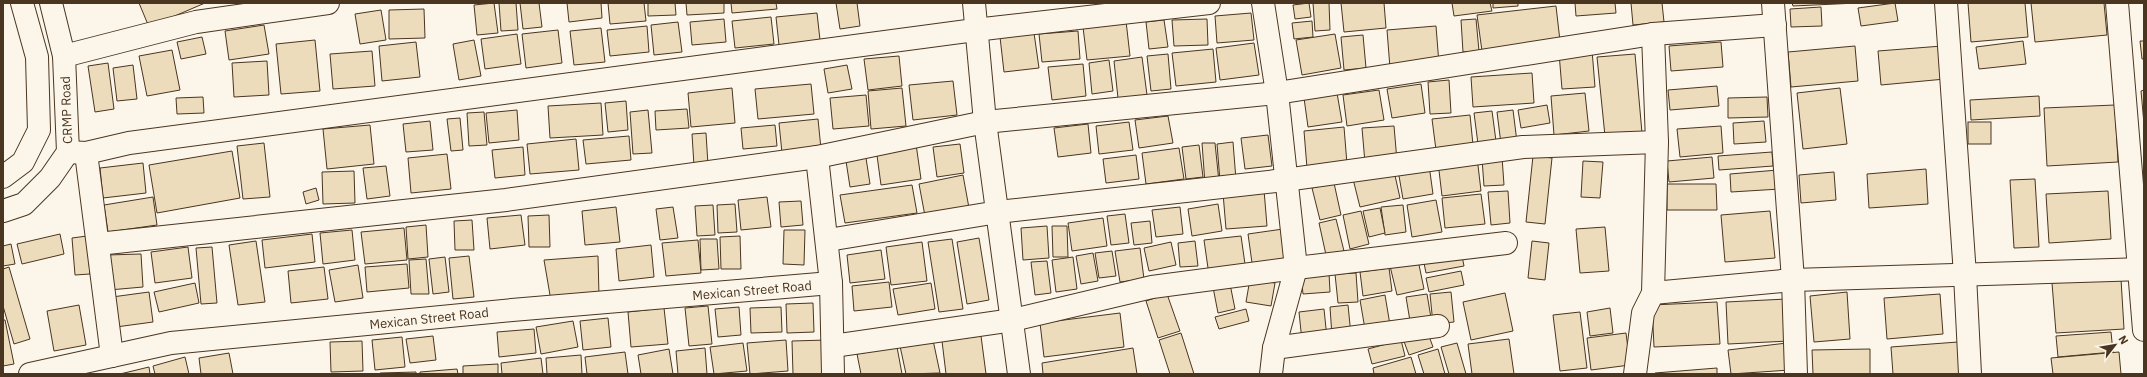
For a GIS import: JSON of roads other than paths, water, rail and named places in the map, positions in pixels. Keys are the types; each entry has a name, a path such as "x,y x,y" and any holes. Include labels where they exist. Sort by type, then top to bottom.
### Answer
{"street":[{"path":"3,177 23,162 39,130 37,57 22,3"},
{"name":"CRMP Road","path":"3,210 24,204 77,153 64,56 51,3"},
{"path":"64,56 196,22 328,3"},
{"path":"974,3 975,30 985,122 1013,320 1019,374"},
{"path":"112,356 98,244 77,153 130,142 975,30 1209,3"},
{"path":"1263,3 1277,93 1285,180 1296,268 1274,348 1265,373"},
{"path":"1773,3 1793,280 1796,374"},
{"path":"1946,3 1965,275 1970,374"},
{"path":"2117,3 2142,269 2144,330"},
{"path":"98,244 506,200 817,157 985,122 1277,93 1652,34 1775,26"},
{"path":"1635,374 1644,313 1653,293 1657,142 1652,34"},
{"path":"828,240 998,212 1285,180 1523,147 1657,142"},
{"path":"817,157 828,240 831,283 833,374"},
{"path":"833,346 1013,320 1152,287 1506,243"},
{"path":"1653,293 1793,280 2142,269"},
{"name":"Mexican Street Road","path":"30,374 171,343 512,310 831,283"},
{"path":"1274,348 1438,326"}]}
